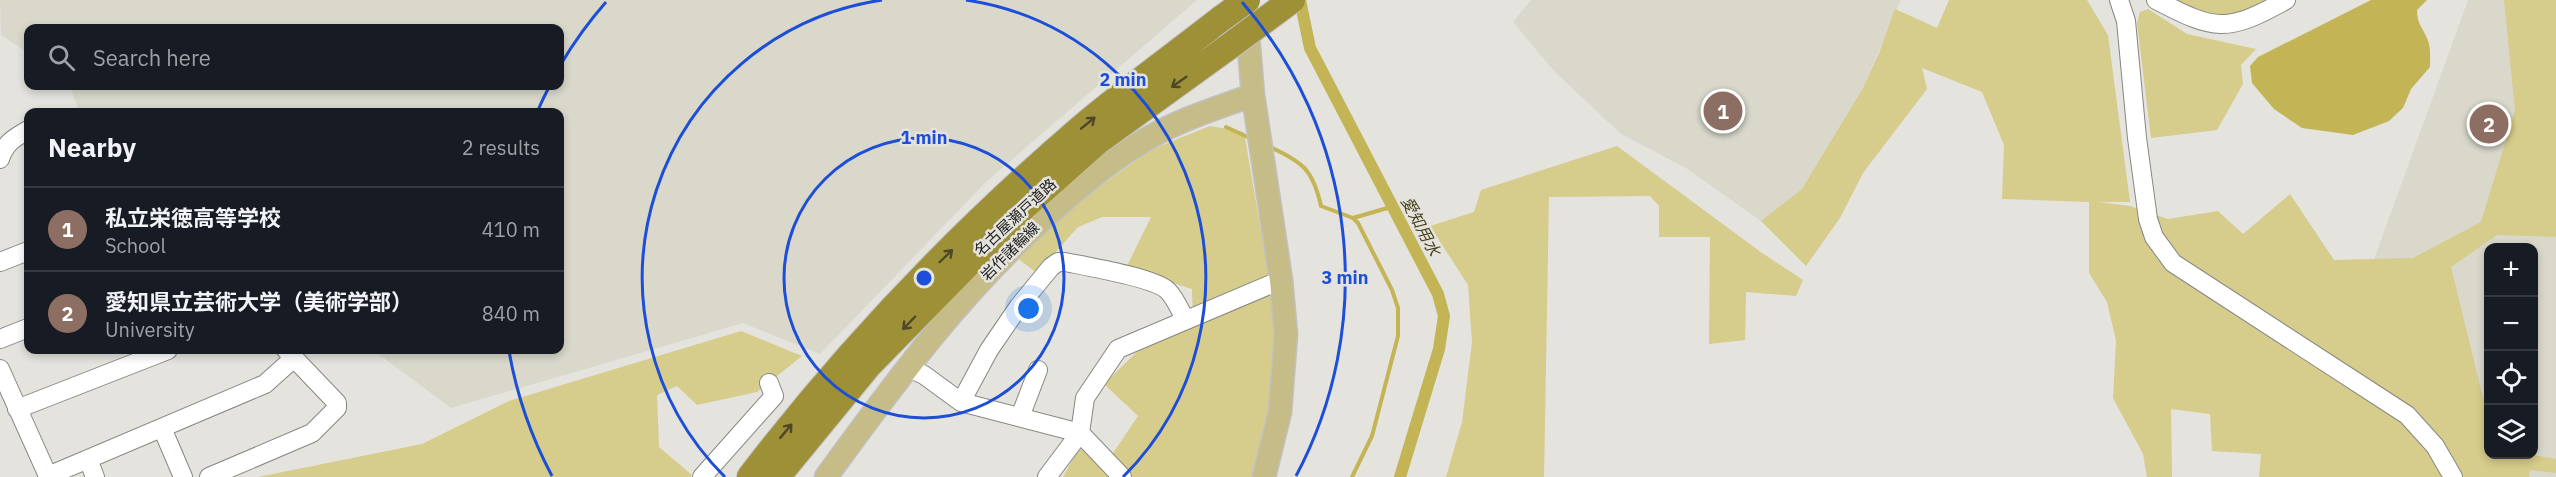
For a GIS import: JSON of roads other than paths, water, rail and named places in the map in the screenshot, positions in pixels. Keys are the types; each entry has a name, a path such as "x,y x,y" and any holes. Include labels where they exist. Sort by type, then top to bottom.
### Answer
{"highway":[{"name":"名古屋瀬戸道路","path":"750,477 852,354 925,276 1083,127 1246,0"},
{"name":"名古屋瀬戸道路","path":"777,477 868,366 1024,206 1097,142 1292,0"}],"main road":[{"path":"1246,0 1253,95 1281,280 1286,334 1280,412 1264,477"},
{"name":"岩作諸輪線","path":"826,477 907,367 954,309 1017,241 1091,177 1152,136 1211,110 1253,95"}],"street":[{"path":"2119,0 2126,21 2137,138 2148,219 2162,250 2173,263 2407,415 2435,446 2453,477"},
{"path":"2156,0 2201,22 2222,24 2239,23 2286,0"},
{"path":"0,159 10,140 24,132"},
{"path":"0,262 24,253"},
{"path":"961,402 989,350 1007,323 1051,267 1058,262 1128,276 1162,287 1168,290 1185,319"},
{"path":"1047,477 1080,433 1085,398 1118,349 1281,280"},
{"path":"0,339 24,330"},
{"path":"18,409 158,354"},
{"path":"0,369 48,476 265,384 290,354 337,403 337,408 312,433 209,477"},
{"path":"907,367 924,375 961,402 1080,433 1122,477"},
{"path":"1020,417 1038,370"},
{"path":"702,477 774,396 769,383"},
{"path":"162,428 183,477"},
{"path":"88,459 95,477"}],"waterway":[{"name":"愛知用水","path":"1300,0 1310,48 1438,294 1444,316 1439,349 1400,477"},
{"path":"1226,127 1252,139"},
{"path":"1270,147 1291,157 1305,169 1314,184 1321,206 1353,218 1358,223 1392,290 1398,308 1398,336 1372,436 1352,477"},
{"path":"1353,218 1391,207"}],"place":[{"name":"私立栄徳高等学校","path":"1723,111"},
{"name":"愛知県立芸術大学（美術学部）","path":"2489,124"}]}
